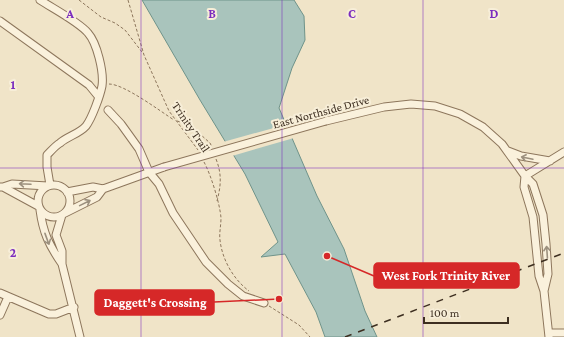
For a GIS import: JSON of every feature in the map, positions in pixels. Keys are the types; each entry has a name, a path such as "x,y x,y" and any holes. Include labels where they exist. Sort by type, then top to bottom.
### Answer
{"street":[{"path":"40,0 88,33 93,41 99,59 102,86 92,116 86,126 79,132 61,142 47,155 46,167 49,185"},
{"path":"0,21 90,85 98,96"},
{"name":"East Northside Drive","path":"67,192 93,187 103,189 149,172 326,121 384,107 411,104 435,106 460,114 483,127 506,150 525,176"},
{"path":"108,110 121,124 139,149 149,172 160,184 173,213 206,262 228,284 243,296 264,303"},
{"path":"506,150 520,156 550,161"},
{"path":"564,152 525,176 524,187 533,217 539,276 544,291 550,335 564,333"},
{"path":"2,187 12,184 49,185 61,186 67,192 70,199 70,204 63,214 56,235 62,251 62,264 74,307 80,337"},
{"path":"49,185 41,190 38,195 39,208 42,225 51,248 62,264"},
{"path":"2,187 39,208 49,216 54,217 63,214"},
{"name":"East Northside Drive","path":"63,214 97,197 103,189"},
{"path":"0,293 49,314 56,314 74,307"},
{"path":"0,315 8,297"}],"path":[{"name":"Trinity Trail","path":"79,0 101,17 115,23 125,30 144,54"},
{"name":"Trinity Trail","path":"128,0 144,54 169,111 198,150"},
{"path":"102,86 111,84 126,90 176,121 190,125 210,143 212,149"},
{"path":"215,155 221,175 221,187 217,202"},
{"name":"Trinity Trail","path":"204,161 210,172 221,218 220,240 225,259 232,273 250,292"},
{"path":"264,303 299,325 310,337"}],"water":[{"path":"142,0 294,0 304,16 305,40 292,68 279,108 317,196 344,249 365,311 377,337 325,337 316,312 285,254 261,257 278,242 245,174"}],"pier":[{"path":"288,124 294,138 232,156 223,142"}],"railway":[{"path":"345,337 564,253"}],"place":[{"name":"West Fork Trinity River","path":"327,256"},
{"name":"Daggett's Crossing","path":"279,299"}]}
